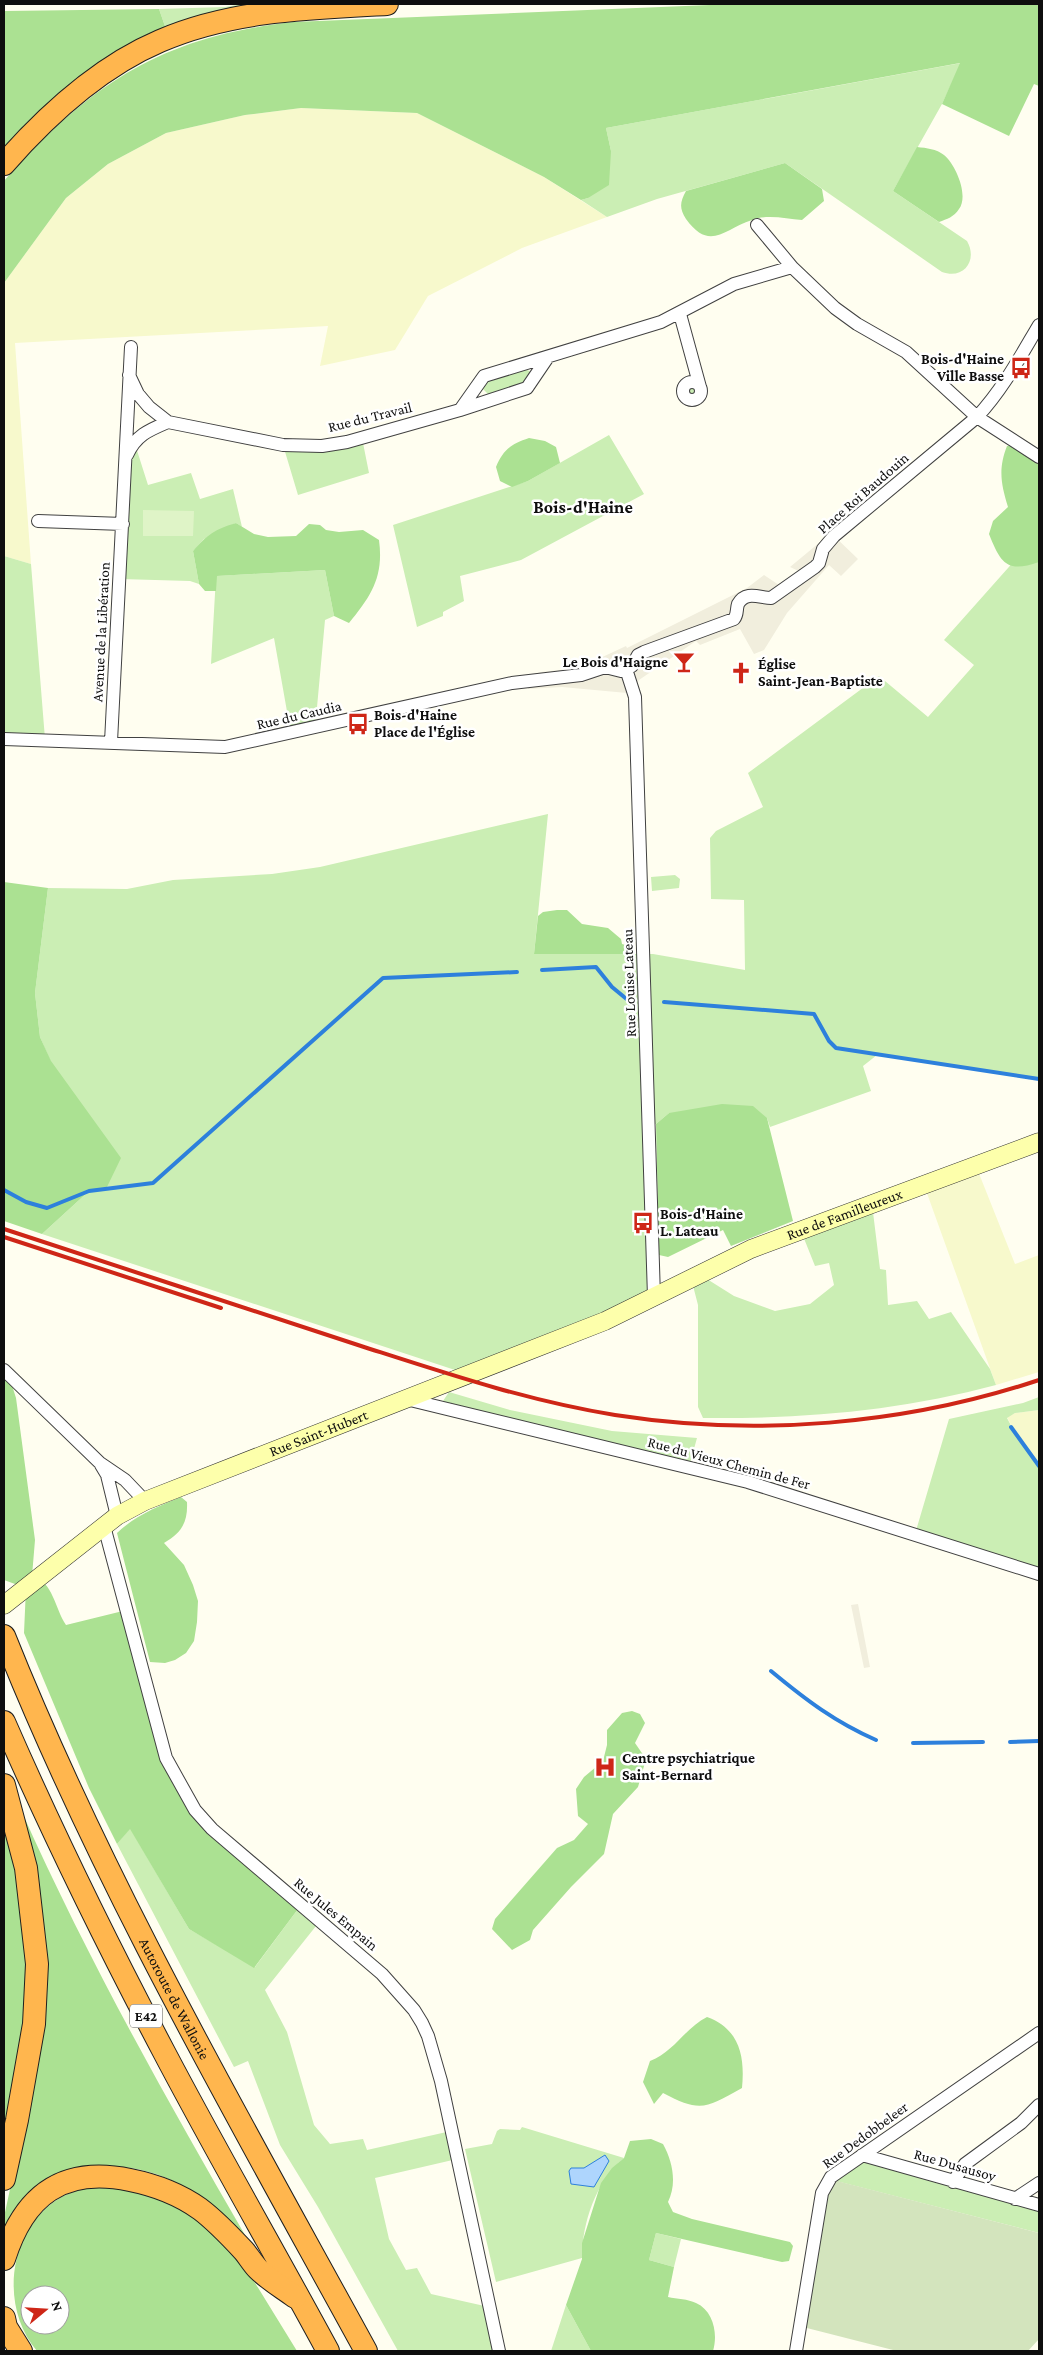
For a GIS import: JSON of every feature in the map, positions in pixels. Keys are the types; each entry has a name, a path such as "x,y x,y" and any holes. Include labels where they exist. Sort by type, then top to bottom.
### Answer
{"highway":[{"path":"4,164 54,112 94,80 138,52 160,41 227,20 245,17 282,11 387,4"},
{"name":"Autoroute de Wallonie","path":"5,1640 68,1786 129,1910 194,2037 366,2351"},
{"name":"E42","path":"4,1722 39,1801 101,1929 165,2053 328,2351"},
{"path":"4,1785 26,1868 38,1964 34,2024 18,2120 4,2179"},
{"path":"4,2259 12,2234 38,2198 57,2185 76,2178 109,2176 146,2183 165,2189 200,2209 244,2251 259,2270 302,2302"},
{"path":"4,2318 6,2327 21,2351"}],"street":[{"path":"757,225 792,267 835,308 857,324 906,352 977,417 1039,457"},
{"path":"460,410 484,376 661,322 680,314 734,284 792,267"},
{"path":"680,314 695,369 694,385"},
{"path":"977,417 993,400 1039,325"},
{"name":"Avenue de la Libération","path":"111,742 123,524 130,347"},
{"name":"Rue du Travail","path":"129,375 138,394 149,407 168,422 283,445 322,446 347,442 460,410 527,388 548,357"},
{"name":"Place Roi Baudouin","path":"626,669 632,666 638,655 644,652 734,619 737,616 738,604 743,599 754,595 771,598 815,568 827,544 848,524 977,417"},
{"path":"126,457 131,444 141,434 168,422"},
{"path":"38,521 123,524"},
{"name":"Rue du Caudia","path":"4,739 111,742 213,748 238,746 512,683 581,676 605,667 615,670 626,669"},
{"name":"Rue Louise Lateau","path":"626,669 635,698 654,1297"},
{"name":"Rue de Familleureux","path":"654,1297 751,1249 1039,1142"},
{"name":"Rue Saint-Hubert","path":"4,1606 111,1521 146,1501 605,1321 654,1297"},
{"path":"4,1370 100,1463 125,1480 146,1501"},
{"name":"Rue du Vieux Chemin de Fer","path":"406,1398 748,1482 1039,1574"},
{"name":"Rue Jules Empain","path":"100,1463 107,1475 111,1521 166,1758 195,1810 218,1835 382,1974 414,2010 428,2036 441,2081 500,2351"},
{"name":"Rue Dedobbeleer","path":"796,2351 822,2193 831,2176 1039,2034"},
{"path":"953,2182 965,2164 1021,2123 1039,2105"},
{"name":"Rue Dusausoy","path":"862,2155 1039,2205"},
{"path":"1015,2199 1039,2182"}],"green space":[{"path":"243,4 294,4 167,32 159,9 225,7"},
{"path":"734,4 1039,4 1039,86 1034,84 1009,136 942,104 960,63 606,128 611,151 609,185 588,198 581,200 544,177 417,113 301,108 245,115 166,133 108,164 66,198 4,283 4,181 67,117 99,92 132,70 166,53 204,39 246,29 293,22"},
{"path":"159,9 167,32 4,153 4,11"},
{"path":"961,63 942,104 893,191 967,241 970,248 970,261 967,267 957,273 942,272 785,163 657,199 607,217 581,200 588,198 611,151 606,128"},
{"path":"301,108 417,113 544,177 607,217 522,248 428,296 395,350 320,366 328,326 15,343 31,564 4,556 4,283 66,198 108,164 166,133 245,115"},
{"path":"917,147 928,148 941,153 949,160 957,173 962,189 962,203 957,212 948,219 939,222 893,191"},
{"path":"785,163 822,189 824,201 802,220 771,217 758,218 718,235 710,236 702,234 695,229 682,212 682,198 686,191"},
{"path":"526,369 532,373 525,384 489,395 482,388 484,382"},
{"path":"691,382 697,385 700,391 697,397 691,400 685,397 682,391 685,385"},
{"path":"609,435 644,494 521,560 460,576 464,601 443,612 443,616 417,627 393,525 528,481"},
{"path":"362,438 369,473 298,495 283,445"},
{"path":"529,438 545,441 556,447 560,463 528,481 512,487 500,481 496,467 502,456 508,448"},
{"path":"134,441 148,485 191,473 200,499 233,489 242,527 236,523 204,539 193,551 199,584 190,581 120,579 124,493"},
{"path":"1013,445 1039,458 1039,562 1019,566 1012,566 1002,559 997,553 989,534 993,521 1008,507 1002,484 1002,462 1007,446"},
{"path":"143,510 194,511 193,536 143,536"},
{"path":"236,523 254,534 268,537 296,536 309,524 320,525 326,530 339,532 363,530 379,540 380,565 378,575 364,604 349,623 334,616 325,570 217,576 216,591 205,591 199,584 193,551 212,533"},
{"path":"1023,551 1039,562 1039,1079 877,1055 863,1066 871,1091 770,1127 767,1118 669,1113 656,1124 650,1124 654,1297 589,1328 455,1370 42,1234 89,1191 106,1189 40,1037 35,993 48,888 127,889 173,880 272,874 320,867 548,814 534,954 653,954 745,970 744,900 711,899 710,838 716,831 763,807 748,773 879,676 928,717 974,665 944,640"},
{"path":"4,556 31,564 45,739 4,739"},
{"path":"325,570 334,616 325,620 315,729 291,734 274,638 211,664 216,576"},
{"path":"675,875 680,879 679,888 652,891 651,877"},
{"path":"4,882 48,888 35,993 40,1037 51,1061 121,1158 106,1189 89,1191 42,1234 4,1221"},
{"path":"567,910 582,924 608,928 621,939 622,944 629,946 629,951 626,954 534,954 538,916 543,912"},
{"path":"722,1104 753,1106 767,1118 793,1221 731,1246 723,1230 668,1257 659,1255 656,1124 669,1113"},
{"path":"976,1166 1015,1264 1039,1255 1039,1372 996,1385 924,1185"},
{"path":"872,1204 880,1269 886,1270 888,1305 917,1301 929,1319 951,1312 990,1369 996,1385 924,1401 851,1412 777,1417 703,1418 698,1407 698,1305 691,1278 699,1274 734,1296 775,1311 810,1304 834,1285 829,1263 815,1266 801,1231"},
{"path":"4,1370 9,1376 16,1398 35,1540 32,1576 39,1579 49,1589 66,1625 127,1610 166,1758 195,1810 301,1905 254,1968 189,1929 130,1829 117,1844 89,1788 24,1633 26,1588 4,1580"},
{"path":"449,1392 510,1410 612,1431 697,1438 689,1467 439,1407"},
{"path":"1039,1397 1039,1410 1015,1413 1007,1418 1017,1437 1039,1466 1039,1574 915,1534 949,1419 1023,1403"},
{"path":"1039,1410 1039,1466 1017,1437 1007,1417 1015,1413"},
{"path":"181,1497 187,1502 185,1522 175,1535 164,1543 184,1565 198,1601 194,1641 186,1653 175,1660 165,1663 150,1662 117,1533 155,1508"},
{"path":"632,1711 640,1714 645,1723 635,1743 646,1759 638,1787 613,1814 604,1854 571,1887 533,1930 530,1940 512,1950 492,1929 495,1919 557,1848 574,1840 588,1824 578,1816 576,1789 584,1777 603,1761 607,1745 607,1730 622,1713"},
{"path":"21,1810 99,1972 185,2131 245,2235 207,2201 180,2184 149,2172 102,2165 87,2169 4,2232 4,2217 31,2092"},
{"path":"4,1826 22,1911 27,1946 28,1983 21,2049 4,2135"},
{"path":"130,1828 189,1929 255,1967 301,1905 320,1921 265,1990 287,2032 314,2125 330,2144 363,2139 367,2150 451,2131 457,2159 375,2178 389,2239 406,2270 417,2268 431,2294 489,2307 499,2351 398,2351 318,2207 280,2145 248,2061 234,2067 117,1844"},
{"path":"707,2017 727,2029 738,2045 741,2055 742,2088 720,2100 703,2106 686,2103 663,2093 654,2104 643,2082 650,2061 666,2052 692,2027"},
{"path":"522,2127 624,2158 614,2167 598,2191 588,2217 582,2258 496,2282 465,2149 492,2144 497,2131 500,2129 520,2130"},
{"path":"651,2139 663,2144 669,2158 673,2180 668,2202 673,2212 692,2219 790,2242 793,2246 789,2261 782,2262 656,2233 649,2260 674,2267 668,2297 693,2302 702,2307 711,2317 715,2331 713,2351 591,2351 566,2305 582,2259 582,2243 601,2183 612,2168 624,2158 630,2141"},
{"path":"862,2155 1039,2205 1039,2233 840,2182 831,2177"},
{"path":"831,2177 841,2182 1039,2233 1039,2339 1028,2351 897,2351 799,2326"},
{"path":"109,2183 181,2204 241,2260 297,2351 37,2351 26,2335 70,2335 70,2285 20,2285 20,2319 14,2293 14,2271 19,2250 28,2231 41,2213 58,2199 76,2191"},
{"path":"656,2233 681,2239 674,2267 649,2260"},
{"path":"566,2305 591,2351 551,2351"}],"shaded area":[{"path":"831,533 858,559 841,576 829,565 787,613 764,650 754,654 740,629 700,645 696,641 639,680 633,690 627,693 562,687 528,689 527,676 541,672 579,668 626,646 627,648 747,588 764,575 785,589 805,574 790,567"},
{"path":"858,1604 870,1667 864,1668 851,1605"}],"water":[{"path":"605,2155 609,2161 594,2187 571,2184 569,2171 571,2168 584,2168"}],"waterway":[{"path":"542,970 596,967 612,987 629,1001"},
{"path":"4,1190 26,1202 47,1208 89,1191 153,1183 383,978 517,972"},
{"path":"664,1002 814,1014 829,1041 836,1048 1039,1079"},
{"path":"1011,1427 1039,1466"},
{"path":"771,1671 821,1710 847,1726 876,1740"},
{"path":"1010,1742 1039,1741"},
{"path":"913,1743 983,1742"}],"railway":[{"path":"4,1229 455,1376 550,1402 615,1415 668,1422 722,1425 829,1423 883,1417 936,1408 1039,1380"},
{"path":"4,1237 221,1308"}],"place":[{"name":"Bois-d'Haine Ville Basse","path":"1021,368"},
{"name":"Le Bois d'Haigne","path":"684,662"},
{"name":"Église Saint-Jean-Baptiste","path":"741,673"},
{"name":"Bois-d'Haine Place de l'Église","path":"358,724"},
{"name":"Bois-d'Haine L. Lateau","path":"643,1223"},
{"name":"Centre psychiatrique Saint-Bernard","path":"605,1767"}],"district":[{"name":"Bois-d'Haine","path":"583,507"}]}
